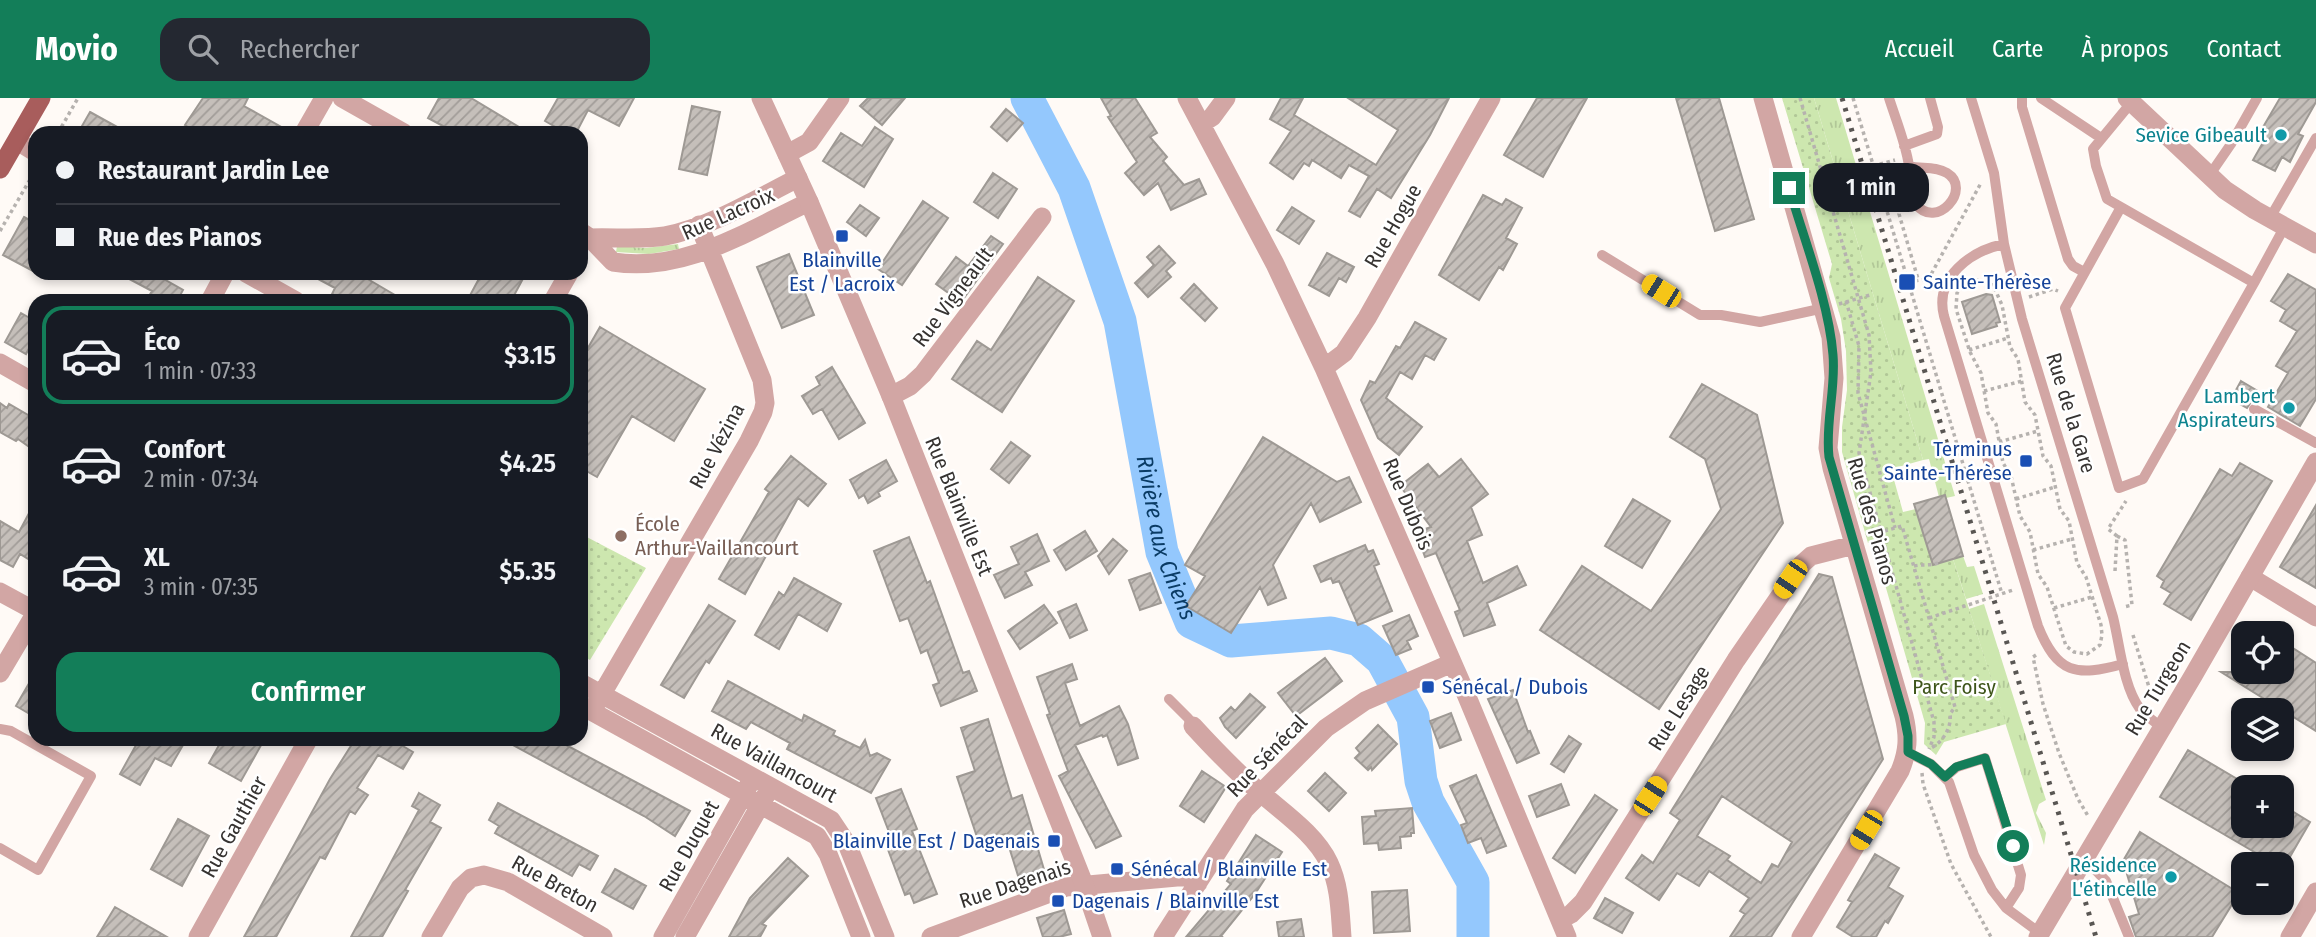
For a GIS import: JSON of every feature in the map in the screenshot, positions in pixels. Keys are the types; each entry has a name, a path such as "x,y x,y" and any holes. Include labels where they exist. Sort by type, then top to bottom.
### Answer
{"main road":[{"path":"0,169 41,98"}],"street":[{"path":"308,126 324,98"},
{"path":"342,98 392,126"},
{"name":"Rue Blainville Est","path":"761,98 809,202 891,396 1084,884 1102,937"},
{"path":"788,154 809,142 840,98"},
{"name":"Rue Dubois","path":"1187,98 1275,264 1324,368 1564,928"},
{"path":"1201,124 1212,117 1226,98"},
{"name":"Rue Hogue","path":"1324,368 1338,359 1357,334 1491,98"},
{"name":"Rue des Pianos","path":"1763,98 1832,305 1834,365 1828,448 1904,716 1908,752"},
{"path":"2129,100 2209,177 2240,201 2316,244"},
{"path":"17,141 28,148"},
{"name":"Rue Lacroix","path":"588,241 656,237 699,225 798,178"},
{"name":"Rue Lacroix","path":"588,244 613,262 647,264 671,261 709,250 809,202"},
{"name":"Rue Vigneault","path":"891,396 910,386 923,374 1042,217"},
{"name":"Rue Vézina","path":"588,707 602,694 749,441 763,412 764,391 757,366 699,225"},
{"path":"258,280 284,294"},
{"path":"0,363 28,379"},
{"name":"Rue Turgeon","path":"2039,935 2316,462"},
{"name":"Rue Lesage","path":"1564,928 1736,660 1802,564 1811,556 1854,545"},
{"path":"2250,577 2316,617"},
{"path":"0,592 28,609"},
{"path":"0,673 28,625"},
{"name":"Rue Sénécal","path":"1163,937 1238,819 1260,792 1340,716 1385,691 1452,663"},
{"name":"Rue Vaillancourt","path":"588,687 824,815 837,827 847,844 885,937"},
{"name":"Rue Vaillancourt","path":"588,709 817,836 828,854 862,937"},
{"path":"1193,726 1285,813 1327,858 1337,887 1342,937"},
{"name":"Rue Gauthier","path":"198,937 305,746"},
{"path":"1801,937 1892,787 1908,752"},
{"name":"Rue Duquet","path":"663,937 754,776"},
{"name":"Rue Duquet","path":"685,937 772,786"},
{"name":"Rue Breton","path":"431,937 460,888 471,878 484,875 508,882 603,937"},
{"name":"Rue Dagenais","path":"931,937 1066,887 1183,877 1198,883"},
{"path":"2290,937 2316,892"}],"lane":[{"path":"1889,98 1909,166 1912,195 1918,206 1923,211 1934,213 1941,212 1951,204 1956,192 1951,175 1940,170 1909,166"},
{"path":"1904,146 1937,134 1938,127 1930,98"},
{"name":"Rue de la Gare","path":"1971,98 1994,173 2004,244 2022,318 2113,617 2123,664 2136,702 2143,712 2161,727"},
{"path":"2022,98 2022,107 2068,259 2073,267 2084,272"},
{"path":"2041,98 2101,138"},
{"path":"2209,177 2257,98"},
{"path":"2129,100 2093,149 2105,195 2121,207 2254,283"},
{"path":"2121,207 2066,303 2065,312 2119,488 2143,479 2254,283 2316,138"},
{"path":"2004,244 1976,253 1956,270 1942,294 1944,316 2038,626 2048,647 2061,663 2081,671 2091,672 2123,664"},
{"path":"1602,254 1700,315 1721,315 1760,322 1832,305"},
{"path":"2254,409 2316,443"},
{"path":"1169,699 1193,726"},
{"path":"0,729 28,741"},
{"path":"0,848 38,870 91,776 36,746"},
{"path":"1908,752 1931,764 1945,777 1955,794 1982,874 2007,908 2039,935"},
{"path":"1945,777 1956,767 1985,758 2021,875 2019,888 2007,908"},
{"path":"2084,858 2106,881 2129,937"}],"path":[{"path":"62,126 78,98"},
{"name":"Rue des Pianos","path":"1800,98 1871,346 1871,372 1859,453 1934,722 1934,737 1929,748 1939,744 1951,723 1950,714 1955,707 1929,618"},
{"path":"1853,98 2002,594"},
{"path":"1873,166 1888,162"},
{"path":"1928,279 1984,177"},
{"path":"0,231 28,183"},
{"path":"1902,205 1899,214 1919,279"},
{"path":"1954,218 1960,220"},
{"path":"1908,282 1919,279 1936,282"},
{"path":"1970,281 1993,285 1999,295 2010,347 2018,359 2025,402 2035,415 2043,456 2051,466 2060,509 2069,522 2077,562 2086,577 2102,635 2100,645 2087,654 2074,652 2066,646 2047,587 2038,574 2029,532 2020,516 2011,476 2003,463 1996,424 1988,413 1981,373 1969,350 1960,320 1955,305 1957,293 1970,281"},
{"path":"2027,297 2053,289 2062,292"},
{"path":"1832,305 1870,295"},
{"path":"1846,301 1859,346 1856,384 1895,528"},
{"path":"1960,320 1967,318"},
{"path":"1969,350 2008,338"},
{"path":"1984,391 2022,381"},
{"path":"1999,442 2038,431"},
{"path":"2016,499 2055,487"},
{"path":"2121,600 2124,608 2132,605 2125,540 2108,529 2120,514 2128,497"},
{"path":"1880,532 1902,526 1929,618 2015,590"},
{"path":"2115,574 2117,536"},
{"path":"2033,550 2072,539"},
{"path":"1914,566 1938,564"},
{"path":"2054,608 2092,597"},
{"path":"2132,632 2152,697"},
{"path":"2036,655 2033,657 2050,727 2078,799 2091,819"},
{"path":"1923,770 1923,784 1951,864 1991,937"}],"green space":[{"name":"Parc Foisy","path":"1782,98 1814,98 1923,460 1891,469 1903,512 1916,509 1933,565 1953,559 2006,724 1944,742 1936,755 1924,744 1925,723 1873,543 1868,543 1842,452 1847,390 1846,351 1841,319 1829,278 1832,264"},
{"path":"1814,98 1836,98 1955,496 1939,497 1929,459 1923,460"},
{"path":"678,244 679,249 649,254 616,252 617,246 646,248"},
{"path":"588,538 646,568 590,660 588,659"},
{"path":"1963,556 1967,567 1974,566 1983,594 1966,599 1953,559"},
{"path":"1984,604 2046,800 2039,804 2036,813 2046,833 2044,845 1969,609"}],"building":[{"path":"203,98 248,98 244,106 280,126 186,126"},
{"path":"439,98 471,98 517,126 443,126 428,118"},
{"path":"558,98 634,98 619,126 588,110 580,126 554,126 545,121"},
{"path":"868,98 905,98 882,125 860,106"},
{"path":"1101,98 1135,98 1157,133 1150,137 1167,157 1163,161 1184,185 1199,179 1206,194 1171,210 1158,183 1144,195 1125,173 1137,162 1108,117 1111,116"},
{"path":"1281,98 1303,98 1294,115 1376,165 1398,130 1348,98 1449,98 1430,135 1391,198 1377,189 1360,217 1349,211 1369,176 1349,165 1341,178 1312,160 1309,166 1304,163 1293,179 1270,163 1291,131 1270,119"},
{"path":"1537,98 1587,98 1543,177 1504,155"},
{"path":"1676,98 1719,98 1754,219 1715,231"},
{"name":"Sevice Gibeault","path":"2280,98 2316,98 2316,102 2298,134 2303,136 2290,162 2282,157 2275,171 2253,160 2265,139 2259,134"},
{"path":"692,106 720,112 707,175 679,169"},
{"path":"1006,109 1023,123 1007,141 991,127"},
{"path":"90,112 115,126 82,126"},
{"path":"875,127 893,139 864,187 823,161 841,133 862,146"},
{"path":"993,173 1017,189 998,218 974,202"},
{"path":"1483,195 1502,205 1506,199 1522,208 1506,238 1517,244 1503,270 1499,267 1479,300 1439,275"},
{"path":"923,201 948,218 902,285 878,269"},
{"path":"860,205 879,218 866,236 847,222"},
{"path":"1292,207 1314,221 1299,244 1277,230"},
{"path":"24,217 28,219 28,268 3,255"},
{"path":"991,236 1003,244 961,302 936,284 956,257 968,266"},
{"path":"1159,246 1175,263 1166,271 1171,277 1148,297 1135,283 1154,265 1147,257"},
{"path":"1327,253 1354,267 1346,282 1339,278 1329,296 1309,285"},
{"path":"789,254 814,315 782,328 757,267"},
{"path":"2288,274 2316,290 2316,399 2300,426 2268,407 2288,373 2276,366 2297,331 2280,321 2286,310 2271,301"},
{"path":"1038,277 1074,301 1002,412 952,379 977,341 991,350"},
{"path":"131,280 165,280 183,290 181,294 150,294 152,291"},
{"path":"320,280 369,280 393,294 332,294 335,288"},
{"path":"478,280 522,280 515,294 471,294"},
{"path":"1194,284 1217,308 1205,321 1181,298"},
{"path":"1986,294 1992,295 2000,322 1996,323 1997,326 1972,334 1962,302"},
{"path":"21,313 28,317 26,354 5,342"},
{"path":"1415,322 1446,339 1434,360 1425,355 1412,379 1400,372 1386,398 1422,427 1399,455 1378,438 1361,400 1370,381 1375,383 1396,346 1400,348"},
{"path":"600,327 705,389 674,441 632,416 597,477 588,472 588,348"},
{"path":"832,367 865,423 839,439 822,409 813,414 802,396 820,385 816,377"},
{"path":"2241,381 2263,394 2258,403 2251,402 2247,408 2231,399"},
{"path":"1702,384 1757,415 1783,523 1659,709 1540,630 1582,566 1651,611 1721,509 1705,459 1670,437"},
{"path":"0,403 7,408 9,404 28,415 28,446 0,432"},
{"path":"1263,437 1337,482 1349,477 1361,502 1320,522 1311,503 1273,565 1286,598 1268,605 1260,587 1231,633 1186,606 1205,576 1185,565"},
{"path":"1011,442 1030,456 1009,483 991,469"},
{"path":"791,456 826,484 808,506 798,498 745,594 719,579 769,492 765,489"},
{"path":"1461,459 1488,494 1471,507 1482,535 1467,541 1483,583 1517,566 1526,585 1487,603 1495,625 1464,636 1455,612 1460,610 1436,553 1425,557 1416,532 1431,527 1400,486 1428,464 1439,477"},
{"path":"886,460 897,481 878,492 880,496 868,503 864,495 859,498 850,480"},
{"path":"2240,463 2272,481 2191,620 2164,604 2171,593 2161,587 2164,581 2157,576 2220,469 2232,476"},
{"path":"1945,495 1963,556 1933,565 1914,504"},
{"path":"1633,499 1670,521 1642,568 1605,546"},
{"path":"2316,505 2316,588 2280,567"},
{"path":"28,515 28,559 20,554 13,567 0,560 0,521 19,532"},
{"path":"1085,531 1097,551 1066,570 1054,550"},
{"path":"1037,534 1049,561 1025,572 1032,585 1005,598 994,575 1019,564 1011,547"},
{"path":"909,537 927,583 930,581 963,673 969,671 977,691 941,706 933,685 939,683 927,650 921,653 908,618 900,621 874,551"},
{"path":"1113,539 1127,551 1109,574 1098,556"},
{"path":"1365,545 1368,552 1373,550 1379,564 1374,566 1392,611 1358,625 1339,581 1333,583 1331,578 1321,582 1314,566"},
{"path":"1150,573 1161,603 1140,610 1129,580"},
{"path":"1819,574 1832,577 1883,759 1771,937 1730,937 1745,914 1740,911 1749,898 1709,871 1699,886 1677,873 1659,900 1626,878 1642,855 1653,863 1680,820 1670,813","holes":["1722,796 1792,842 1778,867 1772,864 1761,883 1727,860 1730,856 1697,836"]},
{"path":"794,578 841,604 827,631 798,614 779,649 755,635 779,592 784,596"},
{"path":"1076,604 1087,630 1070,638 1058,612"},
{"path":"709,605 735,621 684,698 661,685"},
{"path":"1044,605 1057,623 1020,649 1008,631"},
{"path":"1409,615 1418,636 1407,641 1411,649 1396,655 1383,626"},
{"path":"2294,649 2316,663 2316,731 2294,717 2294,698 2263,698 2240,684 2294,684"},
{"path":"1325,658 1342,681 1296,716 1278,693"},
{"path":"1072,664 1077,679 1065,683 1080,726 1119,706 1128,724 1138,758 1118,765 1107,735 1075,745 1121,836 1096,848 1059,776 1068,771 1047,715 1050,714 1037,677"},
{"path":"2221,672 2231,672 2231,678"},
{"path":"728,681 802,721 804,715 835,731 833,735 860,748 865,740 870,756 877,753 890,760 871,793 787,749 790,743 751,722 746,729 712,711"},
{"path":"28,685 28,713 16,706"},
{"path":"1513,690 1528,732 1530,731 1539,753 1517,763 1488,699"},
{"path":"1250,694 1265,707 1236,738 1220,718 1231,707 1235,711"},
{"path":"1451,713 1461,740 1440,748 1430,721"},
{"path":"988,719 1012,799 1022,795 1045,873 1020,882 1005,834 979,843 957,777 975,771 961,728"},
{"path":"1378,725 1397,744 1372,770 1371,767 1368,770 1355,758 1360,753 1356,748"},
{"path":"1569,736 1581,744 1564,772 1551,764"},
{"path":"136,746 182,746 171,766 155,758 140,785 120,774"},
{"path":"219,746 261,746 241,781 209,763"},
{"path":"351,746 403,746 413,752 403,769 378,755 357,788 368,795 355,814 350,811 325,859 320,857 276,937 244,937"},
{"path":"515,746 568,746 690,811 675,836 644,816"},
{"path":"2188,750 2231,775 2231,838 2294,838 2294,812 2310,822 2293,852 2254,852 2160,797"},
{"path":"1202,771 1226,787 1204,822 1180,806"},
{"path":"1325,773 1346,793 1329,811 1308,791"},
{"path":"1476,775 1506,846 1487,853 1481,838 1468,843 1461,825 1467,823 1450,786"},
{"path":"1561,784 1569,805 1537,817 1529,796"},
{"path":"901,789 917,829 912,831 937,894 914,903 910,893 905,895 887,847 894,845 876,798"},
{"path":"419,793 440,805 430,822 441,828 405,890 408,891 382,937 351,937 419,810 412,806"},
{"path":"1595,795 1617,810 1575,873 1553,858"},
{"path":"498,803 598,856 590,870 579,864 572,876 495,833 499,826 489,820"},
{"path":"1412,808 1414,833 1400,837 1401,848 1379,850 1378,843 1364,844 1362,817 1376,816 1375,811"},
{"path":"178,819 209,836 182,886 151,869"},
{"name":"Résidence L'étincelle","path":"2140,832 2231,888 2231,906 2212,937 2136,937 2129,917 2139,914 2123,861"},
{"path":"1256,835 1282,852 1255,894 1221,936 1223,937 1186,937 1231,884 1227,881"},
{"path":"1875,854 1899,868 1888,887 1903,896 1888,923 1885,921 1876,937 1853,937 1837,927 1852,902 1848,900"},
{"path":"788,858 808,876 762,924 766,926 760,937 729,937 750,898"},
{"path":"615,869 646,886 633,909 602,892"},
{"path":"1407,890 1410,931 1374,933 1372,892"},
{"path":"1605,898 1633,913 1622,933 1594,918"},
{"path":"115,907 167,937 97,937"},
{"path":"1064,910 1071,934 1043,937 1037,918"},
{"path":"1301,919 1304,937 1279,937 1277,922"}],"waterway":[{"name":"Rivière aux Chiens","path":"1027,98 1074,188 1120,321 1162,552 1191,622 1231,641 1331,633 1359,640 1382,660 1413,717 1421,781 1428,802 1473,882 1473,937"}],"railway":[{"path":"1842,98 2096,937"}],"place":[{"name":"Sevice Gibeault","path":"2281,135"},
{"name":"Blainville Est / Lacroix","path":"842,236"},
{"name":"Sainte-Thérèse","path":"1907,282"},
{"name":"Lambert Aspirateurs","path":"2289,408"},
{"name":"Terminus Sainte-Thérèse","path":"2026,461"},
{"name":"École Arthur-Vaillancourt","path":"621,536"},
{"name":"Sénécal / Dubois","path":"1428,687"},
{"name":"Blainville Est / Dagenais","path":"1054,841"},
{"name":"Sénécal / Blainville Est","path":"1117,869"},
{"name":"Résidence L'étincelle","path":"2171,877"},
{"name":"Dagenais / Blainville Est","path":"1058,901"}],"route":[{"path":"1789,188 1831,337 1834,378 1829,457 1904,716 1908,752 1926,760 1945,777 1956,767 1985,758 2013,846"}]}
